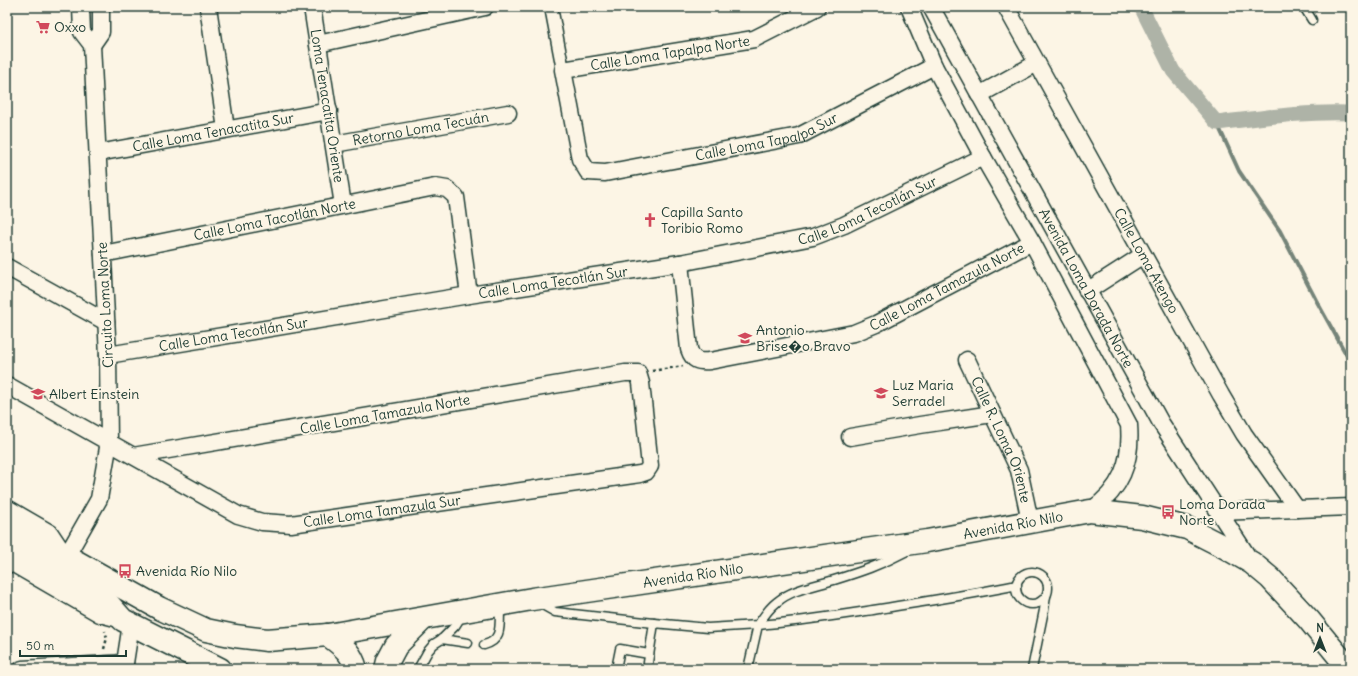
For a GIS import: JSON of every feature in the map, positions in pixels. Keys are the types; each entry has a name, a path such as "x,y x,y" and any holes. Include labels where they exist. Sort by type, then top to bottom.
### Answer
{"main road":[{"name":"Avenida Río Nilo","path":"7,523 159,608 206,630 235,636 268,640 328,635 500,605 927,540 1090,511 1142,517 1187,528 1252,563 1270,578 1309,620 1349,669"},
{"path":"7,545 108,602 120,624 220,669"},
{"path":"386,669 396,646 423,619"},
{"path":"328,635 346,648 353,659 356,669"}],"street":[{"name":"Circuito Loma Norte","path":"66,556 99,500 109,442 108,355 92,45 82,32 81,7"},
{"path":"92,45 101,32 101,7"},
{"path":"208,7 226,129"},
{"name":"Loma Tenacatita Oriente","path":"312,7 343,205"},
{"path":"318,44 485,7"},
{"path":"551,7 563,70"},
{"name":"Calle Loma Tapalpa Norte","path":"563,70 754,39 817,7"},
{"name":"Avenida Loma Dorada Norte","path":"909,7 934,66 983,157 1032,242 1129,425 1130,436 1128,457 1121,478 1107,497 1090,511"},
{"name":"Avenida Loma Dorada Norte","path":"931,7 1161,423 1252,563"},
{"name":"Calle Loma Atengo","path":"1006,7 1221,396 1244,434 1297,509"},
{"path":"979,95 1037,63"},
{"name":"Calle Loma Tapalpa Sur","path":"563,70 580,159 588,172 604,173 800,136 934,66"},
{"name":"Calle Loma Tenacatita Sur","path":"98,153 329,111"},
{"name":"Retorno Loma Tecuán","path":"334,144 508,114"},
{"name":"Calle Loma Tecotlán Sur","path":"108,355 470,295 680,263 812,237 844,225 983,157"},
{"name":"Calle Loma Tacotlán Norte","path":"103,254 435,187 446,189 456,197 470,295"},
{"name":"Calle Loma Tamazula Norte","path":"696,361 710,361 854,333 876,324 1032,242"},
{"path":"1087,290 1143,255"},
{"path":"680,263 688,349 691,356 696,361"},
{"path":"7,267 106,322"},
{"name":"Calle R. Loma Oriente","path":"967,360 1019,470 1030,521"},
{"name":"Calle Loma Tamazula Norte","path":"133,456 625,373 638,373"},
{"name":"Calle Loma Tamazula Sur","path":"7,385 238,515 262,522 291,524 646,472 650,466 641,382 638,373"},
{"path":"850,437 992,414"},
{"path":"1218,512 1351,507"},
{"path":"7,508 50,533 66,556"},
{"path":"7,560 120,624 125,666 22,669"}],"lane":[{"path":"1304,7 1312,20"},
{"path":"748,669 758,625 769,608 777,601 789,594 865,571 882,564 927,540"},
{"path":"1032,669 1048,590 1046,580 1038,573 1027,573 1019,580 1017,585 1018,594 1025,602 1034,604 1043,600 1046,596"},
{"path":"532,600 555,612 708,628 787,623 972,594 1017,585"},
{"path":"484,645 495,640 498,634 500,605"},
{"path":"418,669 428,651 455,626 464,612"},
{"path":"647,669 654,623"},
{"path":"442,639 468,643"},
{"path":"616,669 620,648 649,654"}],"path":[{"path":"638,373 680,367 696,361"},
{"path":"100,653 104,650 107,638 120,624"}],"waterway":[{"path":"1141,7 1173,71 1217,123 1300,114 1351,113"},
{"path":"1217,123 1239,171 1280,231 1351,363"}],"place":[{"name":"Oxxo","path":"43,27"},
{"name":"Capilla Santo Toribio Romo","path":"650,220"},
{"name":"Antonio Brise�o Bravo","path":"745,338"},
{"name":"Luz Maria Serradel","path":"881,393"},
{"name":"Albert Einstein","path":"38,394"},
{"name":"Loma Dorada Norte","path":"1168,512"},
{"name":"Avenida Río Nilo","path":"125,571"}]}
